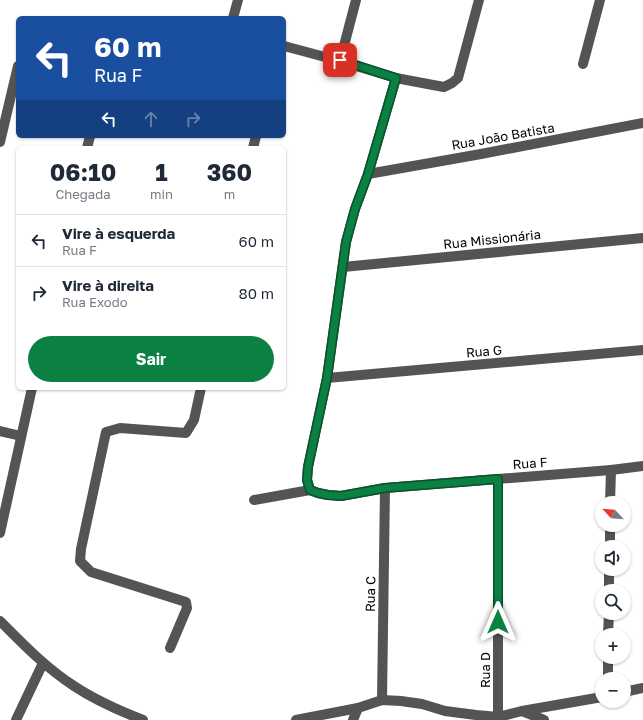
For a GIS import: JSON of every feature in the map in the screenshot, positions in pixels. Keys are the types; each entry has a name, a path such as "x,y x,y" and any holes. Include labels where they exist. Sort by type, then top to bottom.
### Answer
{"street":[{"path":"234,16 238,0"},
{"path":"340,60 356,0"},
{"path":"286,46 340,60 396,78 444,86 452,83 458,78 479,0"},
{"path":"583,64 600,0"},
{"path":"0,142 16,74"},
{"path":"310,490 307,480 308,467 327,378 346,242 355,209 368,174 396,78"},
{"name":"Rua João Batista","path":"368,174 643,123"},
{"name":"Rua Missionária","path":"343,267 643,238"},
{"name":"Rua G","path":"327,378 643,350"},
{"path":"0,533 32,390"},
{"path":"170,648 187,608 186,602 91,572 80,561 106,432 120,428 186,433 194,420 201,390"},
{"path":"0,431 21,436"},
{"name":"Rua F","path":"254,500 310,490 328,495 341,496 385,488 611,470 643,466"},
{"path":"610,496 611,470"},
{"name":"Rua D","path":"497,718 498,479"},
{"name":"Rua C","path":"382,700 385,488"},
{"path":"0,621 44,663 78,689 130,718 143,720"},
{"path":"16,720 44,663"},
{"path":"631,691 643,688"},
{"path":"296,720 358,708 382,700 422,704 445,711 497,718 522,710 595,698"},
{"path":"353,720 358,708"},
{"path":"522,710 544,720"}],"route":[{"path":"340,60 396,78 368,174 355,209 346,242 327,378 308,467 307,480 310,490 328,495 341,496 385,488 498,479 498,622"}]}
